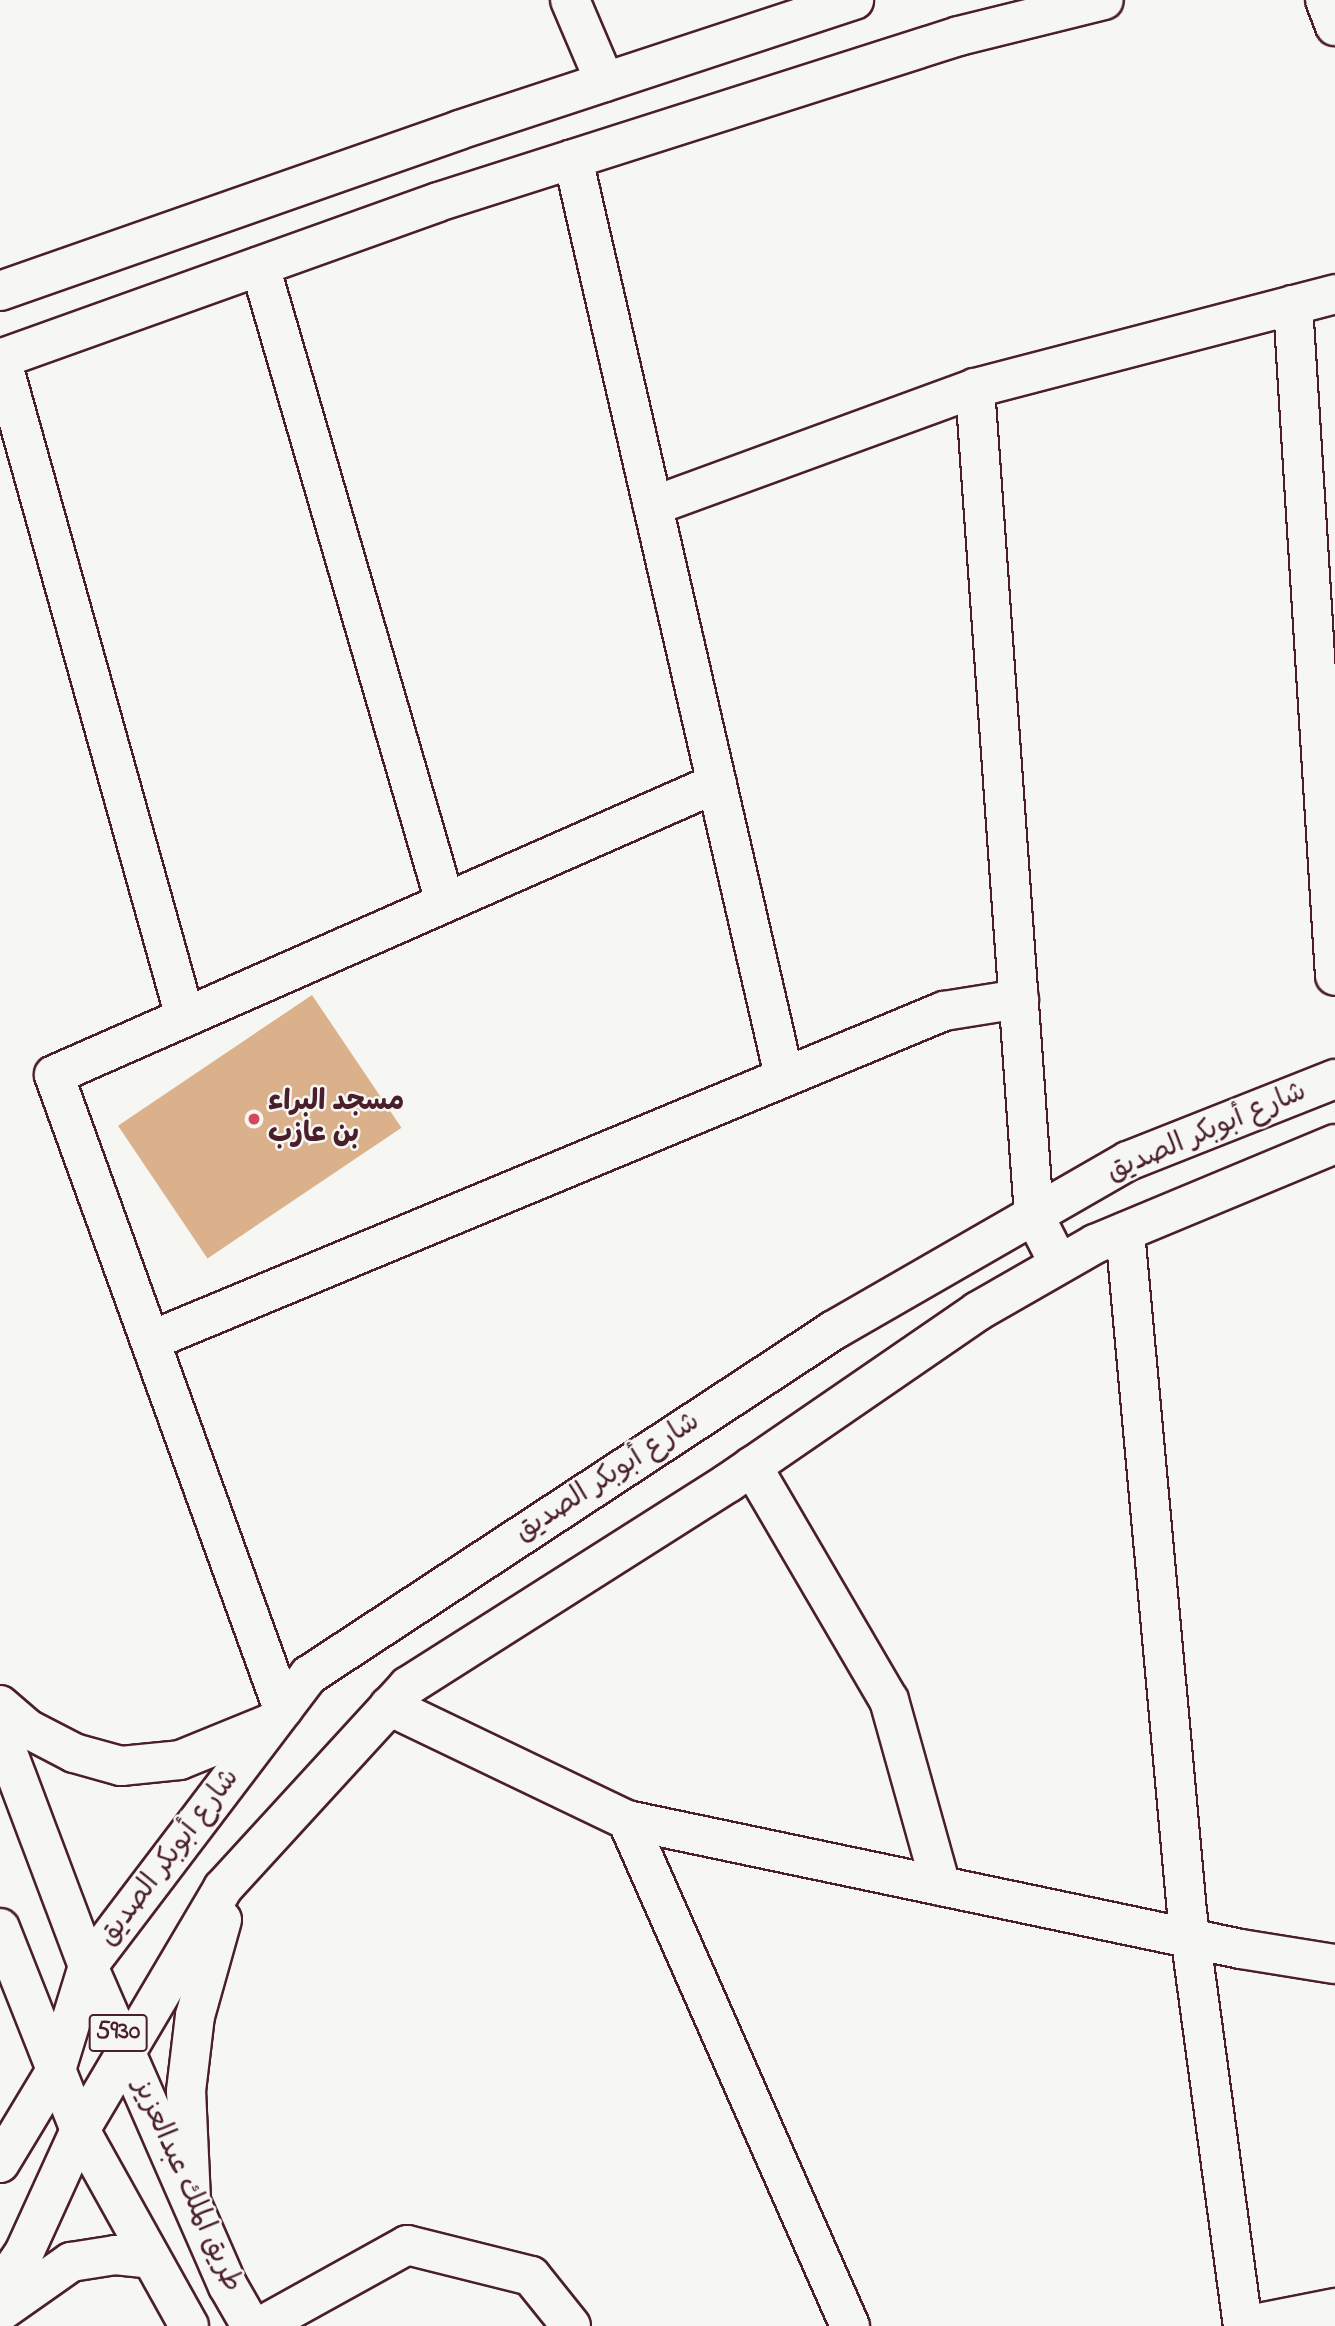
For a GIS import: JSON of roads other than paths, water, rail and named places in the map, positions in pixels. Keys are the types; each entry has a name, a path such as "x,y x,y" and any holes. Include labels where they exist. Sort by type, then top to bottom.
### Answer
{"street":[{"path":"570,0 605,82"},
{"path":"0,291 605,82 854,0"},
{"path":"185,1017 0,358 260,265 573,159 959,36 1104,0"},
{"path":"1325,0 1335,26"},
{"path":"573,159 784,1076"},
{"path":"260,265 446,902"},
{"path":"653,506 975,388 1335,294"},
{"path":"1293,305 1328,758 1335,976"},
{"path":"975,388 1034,1215 1059,1264"},
{"path":"0,1704 26,1728 74,1753 121,1766 180,1760 278,1716 150,1341 54,1075 717,783"},
{"path":"150,1341 944,1011 1019,999"},
{"name":"شارع أبوبكر الصديق","path":"0,2164 56,2070 88,1966 309,1675 834,1330 1128,1161 1335,1079"},
{"name":"شارع أبوبكر الصديق","path":"0,2288 24,2253 80,2130 127,2055 223,1888 408,1686 752,1466 978,1311 1059,1264 1125,1231 1335,1144"},
{"path":"1125,1231 1191,1939 1244,2326 1335,2308"},
{"path":"752,1466 889,1700 941,1886"},
{"path":"389,1706 627,1820 1191,1939 1335,1964"},
{"name":"طريق الملك عبدالعزيز","path":"0,1732 88,1966 228,2286 251,2326"},
{"path":"627,1820 850,2326"},
{"path":"191,2200 186,2091 195,2016 236,1874"},
{"name":"طريق الملك عبدالعزيز","path":"0,1928 80,2130 189,2326"},
{"path":"261,2326 407,2245 531,2276 571,2326"},
{"path":"0,2312 71,2262 115,2255 151,2259"}],"place":[{"name":"مسجد البراء بن عازب","path":"254,1119"}]}
